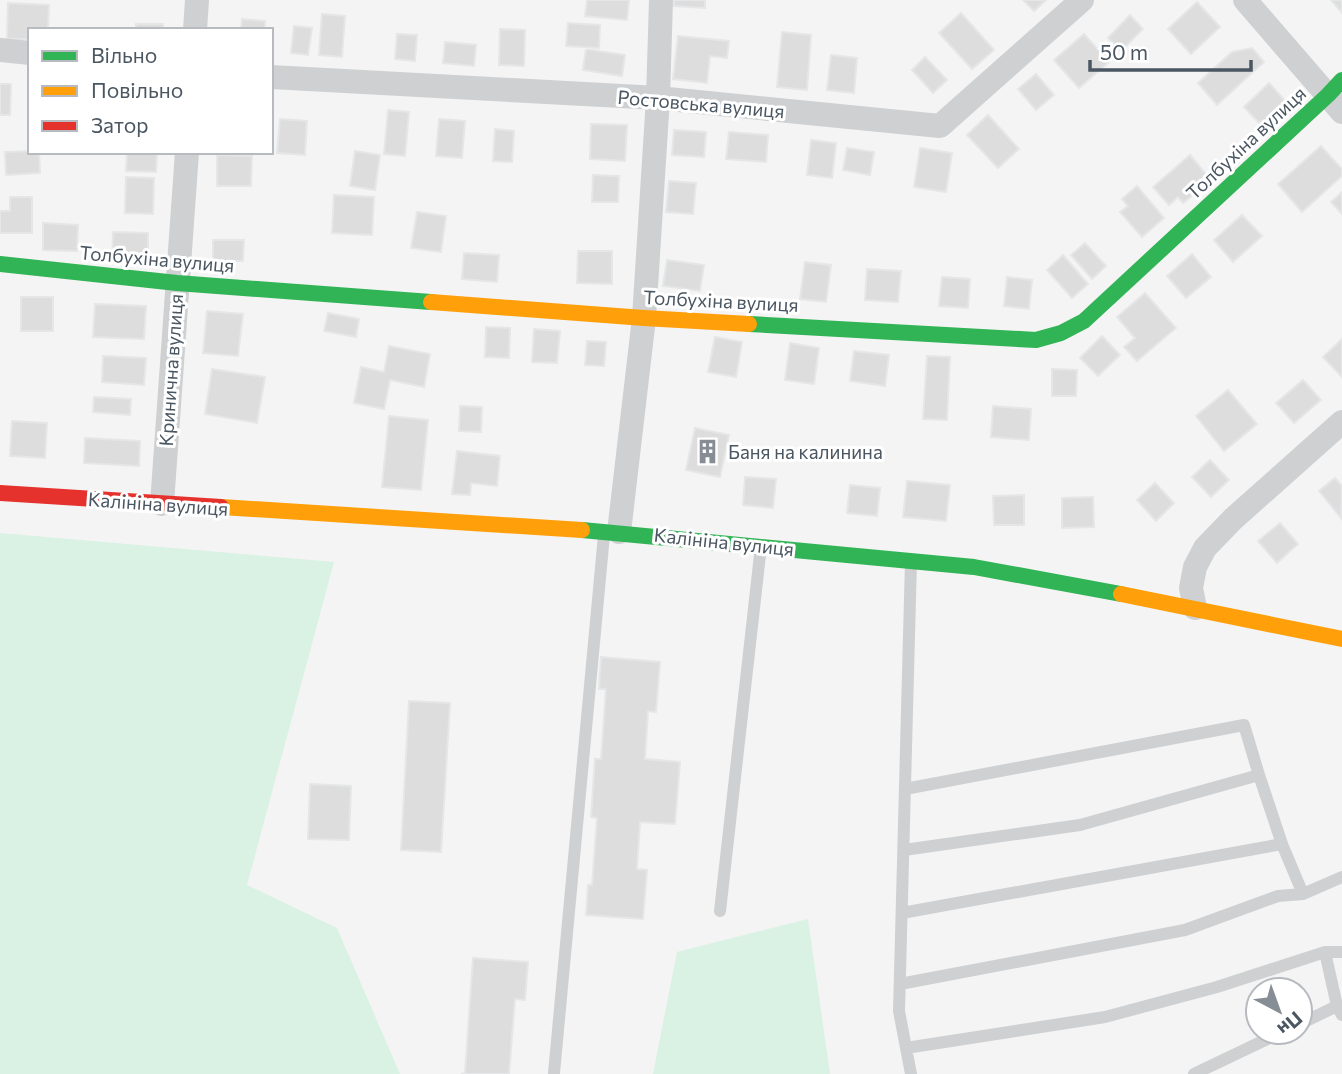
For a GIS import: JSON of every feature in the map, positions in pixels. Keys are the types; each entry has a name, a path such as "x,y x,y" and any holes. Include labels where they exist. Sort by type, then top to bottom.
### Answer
{"street":[{"path":"195,28 197,0"},
{"path":"612,531 644,318 658,98 661,0"},
{"name":"Ростовська вулиця","path":"273,76 658,98 940,126 1082,0"},
{"path":"1245,0 1337,96"},
{"path":"0,50 28,53"},
{"name":"Толбухіна вулиця","path":"0,264 177,283 644,318 1036,340 1054,337 1084,321 1337,96"},
{"name":"Кринична вулиця","path":"162,504 187,154"},
{"path":"1195,608 1191,588 1195,567 1205,548 1233,519 1342,422"},
{"name":"Калініна вулиця","path":"0,493 612,531 974,567 1195,608 1342,639"}],"lane":[{"path":"554,1073 612,531"},
{"path":"720,911 761,546"},
{"path":"911,561 899,1011 911,1074"},
{"path":"905,789 1244,725 1282,844 1303,894"},
{"path":"904,850 1080,825 1259,775"},
{"path":"902,913 1282,844"},
{"path":"900,984 1185,930 1278,896 1303,894 1342,877"},
{"path":"906,1048 1105,1017 1325,952 1342,952"},
{"path":"1314,1019 1340,1010 1325,952"},
{"path":"1194,1074 1253,1046"}],"green space":[{"path":"0,533 334,562 247,885 337,928 400,1074 0,1074"},
{"path":"808,919 830,1074 653,1074 677,952"}],"building":[{"path":"587,0 629,0 627,20 585,16"},
{"path":"674,0 705,0 705,8 674,6"},
{"path":"1023,0 1046,0 1034,11"},
{"path":"1331,0 1342,0 1342,13"},
{"path":"1197,2 1220,27 1191,54 1168,29"},
{"path":"8,3 49,5 48,28 28,28 28,39 7,39"},
{"path":"961,13 994,50 972,69 939,33"},
{"path":"322,14 345,16 342,57 319,55"},
{"path":"1130,15 1143,29 1121,51 1108,38"},
{"path":"242,19 265,21 265,28 241,28"},
{"path":"568,23 600,25 599,48 566,46"},
{"path":"136,24 163,24 163,28 136,28"},
{"path":"294,26 312,28 308,55 291,53"},
{"path":"500,29 525,30 524,66 499,65"},
{"path":"782,32 811,35 807,90 777,87"},
{"path":"397,34 417,35 415,61 395,59"},
{"path":"1084,34 1109,62 1079,88 1054,60"},
{"path":"678,36 729,41 727,58 710,56 707,83 673,79"},
{"path":"445,42 476,45 474,66 443,63"},
{"path":"1252,48 1264,62 1217,105 1198,83 1232,52"},
{"path":"586,49 625,55 622,76 583,70"},
{"path":"831,55 857,58 854,93 827,90"},
{"path":"925,57 947,80 933,93 912,70"},
{"path":"1036,74 1054,95 1036,110 1018,89"},
{"path":"1269,83 1288,104 1263,127 1244,107"},
{"path":"0,84 11,84 10,115 0,115"},
{"path":"388,110 409,112 405,156 384,154"},
{"path":"988,115 1019,149 998,168 967,135"},
{"path":"280,119 307,121 305,155 277,153"},
{"path":"439,119 465,121 462,158 436,156"},
{"path":"591,124 627,125 625,161 590,159"},
{"path":"495,129 514,131 512,162 493,161"},
{"path":"674,130 706,132 704,157 672,155"},
{"path":"729,132 768,135 766,162 726,159"},
{"path":"811,140 836,143 832,178 807,175"},
{"path":"1321,146 1342,169 1342,176 1302,212 1278,184"},
{"path":"847,148 874,152 870,175 843,170"},
{"path":"920,148 952,153 946,192 914,187"},
{"path":"28,151 28,154 39,154 40,173 6,175 5,152"},
{"path":"355,151 380,155 375,190 350,186"},
{"path":"127,154 157,154 156,172 126,171"},
{"path":"217,155 252,156 251,186 217,186"},
{"path":"1190,155 1211,180 1183,203 1178,197 1169,205 1153,187"},
{"path":"593,175 619,176 618,202 592,202"},
{"path":"126,177 154,178 153,214 125,213"},
{"path":"669,181 696,183 693,214 666,212"},
{"path":"1137,186 1164,218 1142,237 1120,212 1128,206 1122,199"},
{"path":"1342,192 1342,214 1331,202"},
{"path":"334,195 374,197 372,235 332,233"},
{"path":"10,197 32,197 32,233 0,233 0,211 10,211"},
{"path":"417,212 446,216 441,252 411,248"},
{"path":"1242,215 1262,236 1233,262 1214,240"},
{"path":"43,223 78,225 77,251 43,250"},
{"path":"113,232 148,233 148,261 112,260"},
{"path":"213,240 244,240 243,261 213,261"},
{"path":"1085,243 1106,266 1092,279 1071,255"},
{"path":"578,251 612,251 612,284 577,283"},
{"path":"464,253 499,255 497,282 462,279"},
{"path":"1192,254 1211,277 1186,298 1167,276"},
{"path":"1063,255 1088,284 1072,298 1047,270"},
{"path":"667,260 704,265 700,291 663,286"},
{"path":"805,262 831,265 826,302 800,299"},
{"path":"867,269 901,271 898,302 865,300"},
{"path":"942,277 970,279 968,308 939,306"},
{"path":"1007,277 1032,280 1029,309 1004,306"},
{"path":"1145,293 1176,328 1137,361 1124,347 1135,338 1117,317"},
{"path":"21,297 53,297 53,331 21,331"},
{"path":"95,304 146,306 144,339 93,337"},
{"path":"207,311 243,314 238,356 203,353"},
{"path":"328,313 359,319 356,337 324,331"},
{"path":"486,327 510,328 509,358 485,357"},
{"path":"534,329 560,331 557,363 532,362"},
{"path":"1102,336 1120,355 1098,376 1080,358"},
{"path":"715,337 742,342 736,377 708,372"},
{"path":"1342,339 1342,377 1323,357"},
{"path":"587,341 606,342 604,366 585,365"},
{"path":"790,343 819,348 814,384 785,380"},
{"path":"389,346 430,354 424,387 390,380 384,409 354,403 361,367 384,372"},
{"path":"854,351 889,355 885,386 850,381"},
{"path":"103,356 146,358 144,385 102,382"},
{"path":"927,356 950,357 947,420 923,419"},
{"path":"212,369 265,377 257,423 205,414"},
{"path":"1052,369 1077,370 1076,396 1052,396"},
{"path":"1303,380 1321,400 1294,423 1276,403"},
{"path":"1228,390 1257,424 1224,451 1196,416"},
{"path":"94,397 131,399 130,415 93,412"},
{"path":"460,406 482,407 481,432 459,431"},
{"path":"993,406 1031,409 1029,440 991,437"},
{"path":"389,416 428,420 421,490 382,487"},
{"path":"12,421 47,423 45,458 10,456"},
{"name":"Баня на калинина","path":"695,428 729,435 720,477 686,470"},
{"path":"85,438 140,441 139,466 84,463"},
{"path":"457,451 500,456 497,486 471,483 470,495 452,494"},
{"path":"1210,460 1229,480 1211,497 1192,477"},
{"path":"745,477 776,479 773,508 743,505"},
{"path":"1335,478 1342,486 1341,518 1319,491"},
{"path":"907,481 950,485 946,521 903,517"},
{"path":"1155,483 1174,503 1156,521 1137,500"},
{"path":"850,485 880,488 877,516 847,513"},
{"path":"1024,495 1024,525 994,525 993,496"},
{"path":"1093,497 1094,527 1062,528 1062,498"},
{"path":"1280,523 1298,544 1277,563 1258,541"},
{"path":"601,657 660,662 656,712 648,711 645,759 680,762 675,824 640,822 637,869 647,870 643,919 586,915 588,885 592,885 597,818 591,817 595,759 601,759 606,689 599,689"},
{"path":"409,701 450,703 441,852 401,850"},
{"path":"310,784 351,786 349,840 308,839"},
{"path":"473,958 528,962 525,1000 515,999 509,1074 461,1074 465,1073"}],"traffic: fast":[{"path":"749,324 1036,340 1061,333 1084,321 1342,80"},
{"path":"0,264 177,283 431,302"},
{"path":"582,530 974,567 1121,594"}],"traffic: slow":[{"path":"431,302 749,324"},
{"path":"221,507 582,530"},
{"path":"1121,594 1342,639"}],"traffic: jam":[{"path":"0,493 221,507"}],"place":[{"name":"Баня на калинина","path":"708,452"}]}
